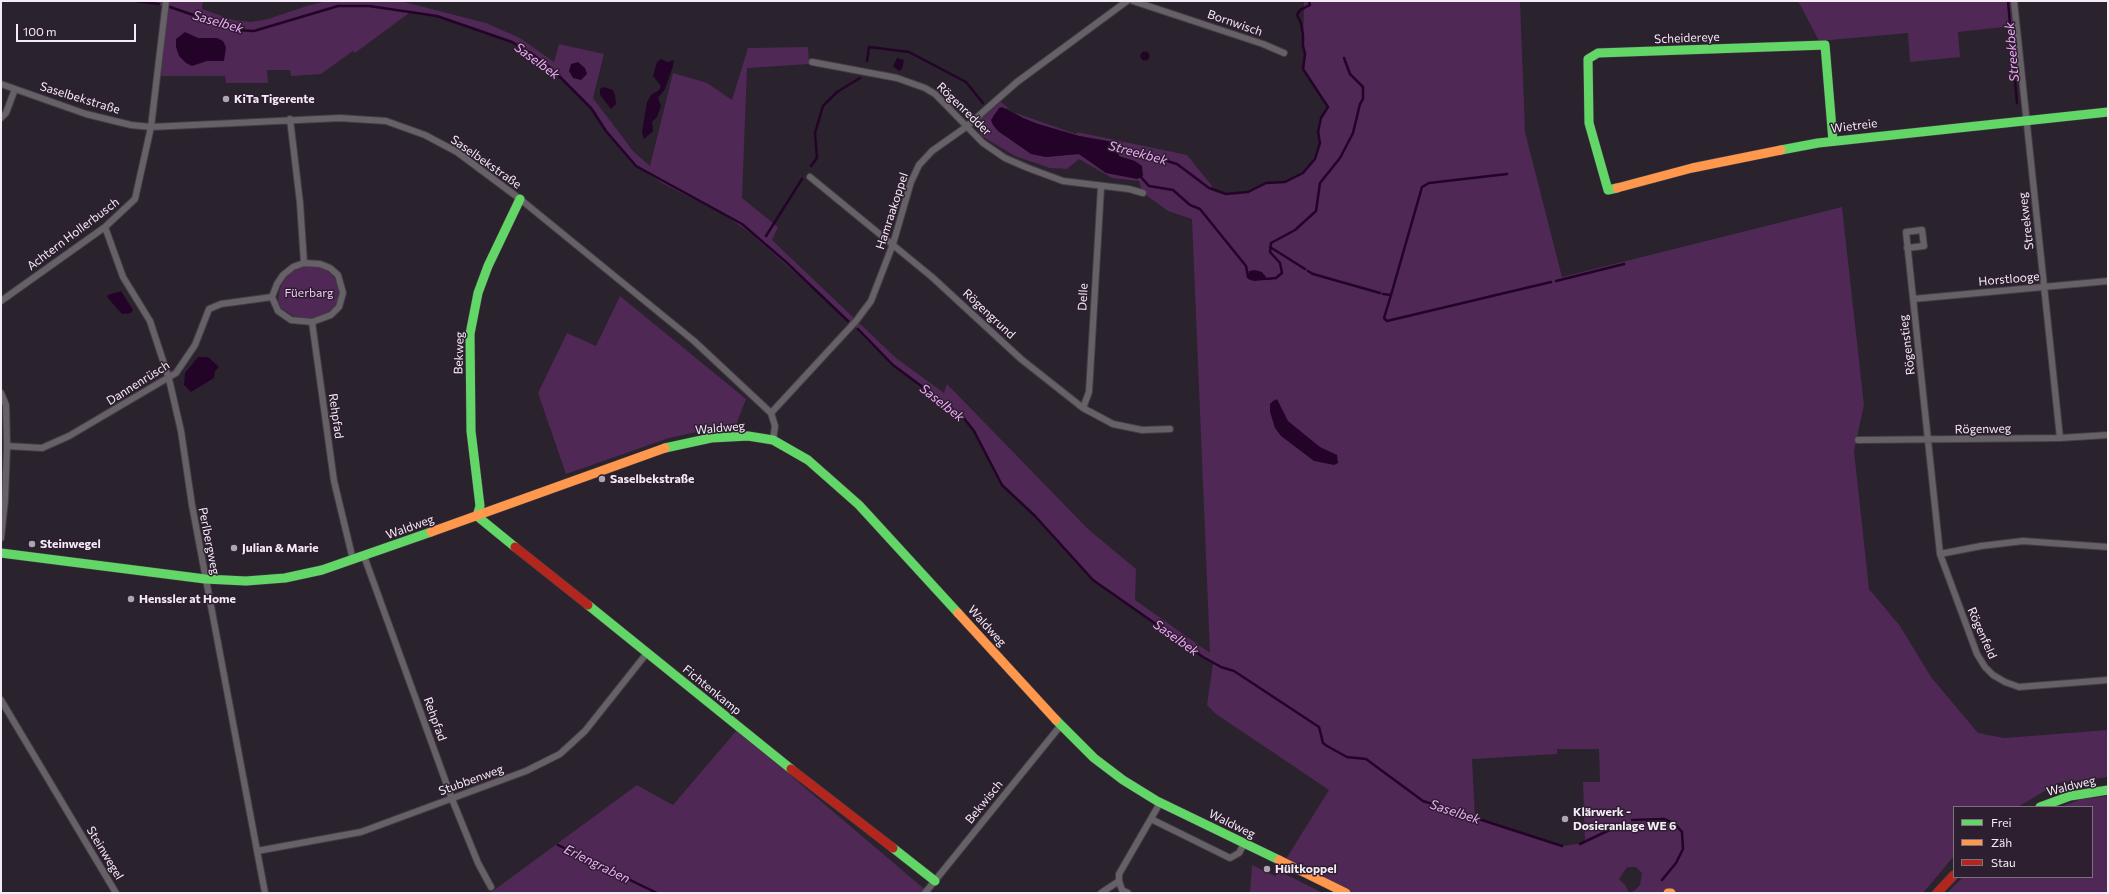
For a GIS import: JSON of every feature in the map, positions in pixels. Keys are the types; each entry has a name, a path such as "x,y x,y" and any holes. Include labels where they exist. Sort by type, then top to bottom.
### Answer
{"street":[{"name":"Hamraakoppel","path":"771,413 856,321 871,301 893,244 911,182 920,165 932,151 966,127 1017,82 1127,1"},
{"name":"Bornwisch","path":"1133,1 1263,44 1284,53"},
{"name":"Streekweg","path":"2014,1 2025,120 2045,286 2060,438"},
{"name":"Achtern Hollerbusch","path":"1,301 105,227 135,200 151,127 165,3"},
{"name":"Scheidereye","path":"1608,190 1589,123 1588,59 1598,53 1825,45 1833,141"},
{"name":"Rögenredder","path":"812,62 916,84 934,94 983,143 1005,158 1028,168 1063,181 1101,187 1129,189 1144,193"},
{"name":"Saselbekstraße","path":"1,84 86,114 111,121 151,127 290,119 340,118 386,121 425,135 457,152 520,199 694,341 771,413"},
{"path":"1,118 6,113 15,89"},
{"name":"Wietreie","path":"1608,190 1692,168 1833,141 2108,112"},
{"path":"290,119 300,203 304,263"},
{"name":"Rögengrund","path":"810,177 932,277 1021,359 1083,408 1113,424 1142,430 1170,429"},
{"name":"Delle","path":"1083,408 1088,392 1101,187"},
{"name":"Bekweg","path":"477,516 480,506 471,431 470,334 478,293 488,266 520,199"},
{"name":"Perlbergweg","path":"105,227 123,278 150,321 169,379 181,431 205,579 265,893"},
{"name":"Rögenstieg","path":"1907,248 1929,440"},
{"path":"304,263 320,264 330,268 338,275 344,292 339,307 331,316 312,322 290,320 278,311 272,297 277,284 283,275 293,267 304,263"},
{"name":"Horstlooge","path":"1913,299 2108,281"},
{"name":"Dannenrüsch","path":"7,446 42,448 69,436 169,379 176,373 195,345 209,309 221,304 272,297"},
{"name":"Rehpfad","path":"312,322 334,481 353,560"},
{"path":"1,393 6,405 7,446 5,500 1,538"},
{"path":"771,413 775,426 773,440"},
{"name":"Rögenweg","path":"1858,440 2060,438 2108,435"},
{"name":"Waldweg","path":"1,553 205,579 246,581 285,578 322,570 353,560 675,445 718,438 748,436 773,440 808,460 859,505 1061,725 1094,758 1123,780 1160,803 1346,893"},
{"name":"Rögenfeld","path":"1929,440 1933,496 1940,554 1977,654 1985,667 1993,675 2004,682 2019,687 2108,680"},
{"name":"Fichtenkamp","path":"477,516 772,754 935,880"},
{"path":"1940,554 1981,546 2023,541 2108,547"},
{"name":"Rehpfad","path":"364,556 452,798 478,863 492,886"},
{"name":"Stubbenweg","path":"257,851 361,832 526,771 560,754 585,731 646,653"},
{"name":"Steinwegel","path":"1,700 116,893"},
{"name":"Bekwisch","path":"925,893 1061,725"},
{"name":"Waldweg","path":"2043,806 2080,794 2108,790"},
{"path":"1128,893 1122,890 1119,881 1119,874 1160,803"},
{"path":"1151,819 1230,858 1238,853 1244,844"},
{"path":"1937,893 1953,876"},
{"path":"1101,893 1119,881"}],"green space":[{"path":"135,1 203,1 202,9 233,20 251,22 268,19 310,5 328,1 404,2 486,23 520,38 554,62 559,44 604,54 593,98 633,151 650,166 673,73 707,83 732,100 748,48 808,47 809,64 747,68 742,198 778,227 772,240 896,358 944,393 947,384 1088,529 1136,569 1135,600 1210,653 1192,219 1168,211 1143,193 1139,181 1112,178 1079,159 1067,169 1050,168 1015,156 980,135 977,124 982,117 1001,102 1012,111 1007,108 993,116 998,131 1031,153 1046,157 1079,154 1106,173 1120,175 1135,161 1118,156 1111,149 1113,142 1079,136 1038,124 1023,118 1014,112 1076,134 1077,132 1187,155 1212,186 1211,189 1226,194 1248,192 1263,184 1285,182 1300,175 1313,162 1320,144 1319,128 1322,116 1328,107 1303,69 1305,54 1303,48 1304,1 1520,1 1525,132 1562,277 1842,207 1864,405 1854,451 1869,589 1900,626 1931,677 1978,733 2004,738 2108,730 2108,777 2058,783 2020,806 1953,806 1953,857 1923,893 1346,893 1284,862 1329,790 1216,714 1207,705 1213,664 1089,577 1071,554 1035,516 1002,485 974,431 960,414 893,365 858,329 750,233 725,215 662,183 631,162 606,131 595,111 552,69 531,53 502,38 437,16 409,13 355,53 353,51 321,74 291,76 290,70 267,70 268,83 226,83 225,76 161,76 168,7","holes":["1557,749 1599,749 1600,782 1583,782 1585,843 1562,846 1475,818 1472,759 1557,754","1627,867 1636,867 1642,873 1640,885 1634,891 1629,892 1619,879"]},
{"path":"1798,1 2010,1 2013,26 1958,32 1960,57 1910,62 1908,33 1819,41"},
{"name":"Füerbarg","path":"304,267 319,267 326,270 334,277 338,286 339,296 336,306 321,317 311,319 293,316 281,308 278,300 280,288 285,279 292,272"},
{"path":"620,296 746,399 734,430 701,431 669,438 566,474 538,393 567,333 596,346"},
{"path":"737,730 929,893 490,893 637,785 673,805"},
{"path":"2108,796 2108,893 1947,893 1962,878 2093,878 2093,806 2064,806 2081,799"},
{"path":"1252,865 1275,876 1279,871 1323,893 1250,893"}],"shaded area":[{"path":"185,32 198,38 217,38 223,41 226,47 224,61 207,61 192,66 186,63 179,56 176,47 176,39"},
{"path":"1145,51 1150,56 1145,61 1140,56"},
{"path":"897,58 904,60 902,69 899,71 893,66"},
{"path":"661,59 668,62 674,60 673,66 665,89 658,98 661,106 657,117 652,122 653,131 644,139 642,132 647,102 651,95 659,90 661,86 653,76 657,62"},
{"path":"578,62 585,68 587,74 581,80 573,78 569,71 571,64"},
{"path":"604,87 613,90 615,95 616,104 611,109 600,95 600,89"},
{"path":"1002,107 1038,124 1079,136 1113,142 1117,146 1112,149 1116,151 1118,156 1135,161 1142,166 1143,176 1137,179 1106,173 1079,154 1046,157 1031,154 998,131 993,125 991,120 999,108"},
{"path":"1255,270 1262,272 1266,277 1265,280 1254,281 1248,279 1249,271"},
{"path":"121,291 133,310 131,313 122,314 107,297 108,295"},
{"path":"198,357 208,357 219,367 215,371 214,378 191,392 184,385 185,373"},
{"path":"1277,399 1288,421 1320,447 1337,455 1338,463 1334,465 1314,461 1281,436 1275,428 1270,412 1270,404"}],"waterway":[{"name":"Saselbek","path":"135,1 159,4"},
{"name":"Streekbek","path":"1115,145 1177,164 1209,188 1226,194 1248,192 1266,183 1285,182 1303,173 1315,159 1320,143 1318,132 1321,118 1328,107 1303,69 1305,54 1303,35 1301,23 1297,15 1300,10 1310,5 1309,1"},
{"name":"Streekbek","path":"2008,1 2017,103"},
{"name":"Saselbek","path":"170,7 237,30 254,31 338,6 369,6 437,16 512,42 531,53 552,69 591,108 606,131 636,166 742,224 786,262 848,321"},
{"name":"Streekbek","path":"867,61 869,47 909,52 966,82 983,103"},
{"path":"1266,279 1276,278 1282,273 1280,263 1270,252 1271,243 1295,230 1316,211 1320,183 1340,158 1353,133 1360,104 1363,99 1363,87 1350,74 1344,58"},
{"name":"Streekbek","path":"811,166 817,158 815,133 823,106 837,92 860,78"},
{"path":"1109,149 1116,151 1118,156"},
{"path":"1383,294 1391,295 1422,187 1429,183 1507,174"},
{"path":"1140,176 1149,186 1173,190 1190,205 1200,209 1246,266 1248,277"},
{"name":"Streekbek","path":"766,236 802,179"},
{"path":"1270,247 1305,269"},
{"path":"1556,281 1624,264"},
{"path":"1308,271 1313,274 1380,293"},
{"path":"1391,295 1384,318 1387,321 1551,282"},
{"name":"Saselbek","path":"858,329 893,365 963,417 974,431 1002,485 1035,516 1093,580 1203,657 1221,667 1234,671 1319,727 1323,743 1327,746 1347,757 1366,759 1423,801 1562,846"},
{"name":"Saselbek","path":"1632,820 1664,819 1675,824 1682,832 1683,849 1676,863 1662,880"},
{"name":"Saselbek","path":"1580,844 1624,823"},
{"name":"Erlengraben","path":"558,845 657,893"}],"traffic: fast":[{"path":"1617,188 1608,190 1589,123 1588,59 1598,53 1825,45 1833,141"},
{"path":"1781,150 1818,143 2108,112"},
{"path":"515,547 477,516 480,506 471,431 470,334 478,293 488,266 520,199"},
{"path":"665,448 711,438 748,436 773,440 808,460 859,505 958,613"},
{"path":"1,553 205,579 246,581 285,578 322,570 431,532"},
{"path":"588,605 791,769"},
{"path":"1056,720 1094,758 1123,780 1157,801 1279,860"},
{"path":"2043,806 2070,796 2108,790"},
{"path":"893,848 935,881"}],"traffic: slow":[{"path":"1617,188 1692,168 1781,150"},
{"path":"431,532 665,448"},
{"path":"958,613 1056,720"},
{"path":"1279,860 1346,893"}],"traffic: jam":[{"path":"515,547 588,605"},
{"path":"791,769 893,848"},
{"path":"1937,893 1953,876"}],"place":[{"name":"KiTa Tigerente","path":"226,99"},
{"name":"Saselbekstraße","path":"602,479"},
{"name":"Steinwegel","path":"32,544"},
{"name":"Julian & Marie","path":"234,548"},
{"name":"Henssler at Home","path":"131,599"},
{"name":"Klärwerk - Dosieranlage WE 6","path":"1565,819"},
{"name":"Hültkoppel","path":"1267,869"}]}
